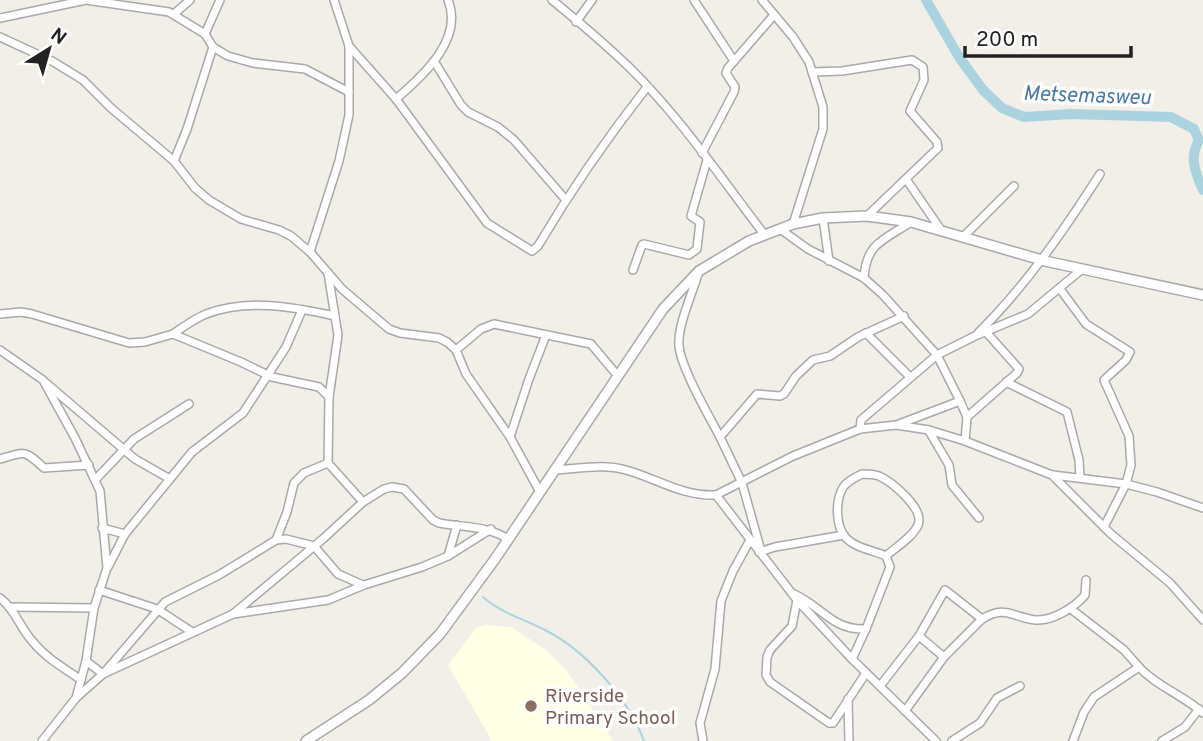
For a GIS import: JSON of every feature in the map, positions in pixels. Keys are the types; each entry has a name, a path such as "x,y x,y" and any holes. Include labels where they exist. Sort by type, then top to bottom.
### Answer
{"street":[{"path":"0,18 86,0 174,14 205,34 213,47 228,56 253,63 305,69 349,92"},
{"path":"174,14 190,0"},
{"path":"205,34 220,0"},
{"path":"310,252 340,161 349,115 349,46 334,0"},
{"path":"397,99 434,61 450,34 452,12 448,0"},
{"path":"552,0 629,66 764,234"},
{"path":"576,22 592,0"},
{"path":"694,0 734,61"},
{"path":"762,0 798,45 813,72 823,107 824,129 793,224"},
{"path":"634,270 644,244 690,255 698,249 700,222 691,216 704,156 734,92 735,86 726,73 774,15"},
{"path":"0,37 61,66 83,80 111,108 174,161 195,188 209,200 241,219 291,236 310,252 355,301 389,329 439,338 456,350 466,374 510,437 540,492"},
{"path":"349,46 397,99 487,223 532,251 538,246 565,199 610,135 648,88"},
{"path":"174,161 213,47"},
{"path":"434,61 461,105 468,112 498,127 513,140 565,199"},
{"path":"813,72 842,71 912,61 923,67 924,79 910,111 939,145 867,216"},
{"path":"975,336 1008,301 1066,228 1100,174"},
{"path":"906,179 941,230"},
{"path":"964,236 1014,186"},
{"path":"306,741 369,700 402,673 440,634 508,539 663,309 699,271 764,234 823,218 867,216 911,222 1081,270 1203,295"},
{"path":"823,218 829,261"},
{"path":"864,278 864,262 870,250 911,222"},
{"path":"780,229 808,249 864,278 904,316 937,355 960,401 967,417 965,441"},
{"path":"860,429 861,420 937,355 1028,314 1081,270"},
{"path":"699,271 680,331 679,348 703,405 742,483 760,552"},
{"path":"328,272 338,342 329,397 328,463 363,502"},
{"path":"1060,289 1086,324 1130,352 1126,360 1104,380 1129,436 1131,465 1126,484 1104,527"},
{"path":"0,314 32,314 129,344 173,334 207,314 242,306 274,306 335,316"},
{"path":"76,698 99,590 125,534 192,452 243,413 286,347 302,310"},
{"path":"720,437 752,397 757,394 784,394 796,376 813,360 830,356 866,333 904,316"},
{"path":"456,350 487,325 494,324 591,344 617,375"},
{"path":"967,417 1017,373 1018,365 986,332"},
{"path":"866,333 910,377"},
{"path":"173,334 266,374 294,384 318,387 329,397"},
{"path":"510,437 547,335"},
{"path":"0,350 43,380 145,466 170,479"},
{"path":"0,360 9,355"},
{"path":"43,380 100,491 107,568"},
{"path":"1006,382 1067,412 1079,460 1080,478"},
{"path":"554,470 609,466 628,470 673,489 716,495 793,456 860,429 895,425 960,401"},
{"path":"96,480 124,449 158,421 189,404"},
{"path":"895,425 929,430 965,441 1052,475 1126,484 1203,508"},
{"path":"929,430 949,465 953,485 979,517"},
{"path":"0,459 26,454 44,468 89,465"},
{"path":"276,540 294,483 304,473 328,463"},
{"path":"852,659 890,567 886,556 859,546 844,535 840,526 838,503 845,484 862,474 881,477 899,490 920,518 917,528 886,556"},
{"path":"1052,475 1104,527 1170,583 1203,620"},
{"path":"233,614 363,502 384,489 400,488 408,493 433,520 491,530 508,539"},
{"path":"716,495 797,600 852,659 936,741"},
{"path":"448,556 457,525"},
{"path":"102,528 125,534"},
{"path":"103,674 233,614 321,602 448,556 491,530"},
{"path":"760,552 844,535"},
{"path":"42,741 76,698 103,674 157,610 176,596 219,575 276,540 286,539 314,546 338,574 364,585"},
{"path":"703,741 700,723 715,668 721,601 750,540"},
{"path":"905,711 944,657 982,619 999,611 1040,620 1071,608 1085,595 1086,580"},
{"path":"99,590 157,610 192,632"},
{"path":"880,686 919,636 945,590 982,619"},
{"path":"790,592 813,604 843,627 850,630 866,629"},
{"path":"0,598 11,607 21,628 34,644 81,680"},
{"path":"797,600 792,626 767,657 767,679 829,723 835,721 866,673"},
{"path":"11,607 94,608"},
{"path":"1071,608 1124,650 1146,675 1201,711 1185,727 1162,741"},
{"path":"919,636 944,657"},
{"path":"86,661 103,674"},
{"path":"1073,741 1084,712 1094,697 1139,667"},
{"path":"952,741 980,723 997,698 1020,686"},
{"path":"848,699 849,741"}],"shaded area":[{"name":"Riverside Primary School","path":"485,625 511,627 546,650 567,671 613,741 492,741 448,665 476,628"}],"waterway":[{"name":"Metsemasweu","path":"926,0 959,57 983,90 1002,108 1024,117 1071,114 1171,117 1194,129 1199,140 1194,159 1203,190"},
{"path":"483,597 505,612 560,639 590,663 617,693 644,741"}],"place":[{"name":"Riverside Primary School","path":"531,706"}]}
